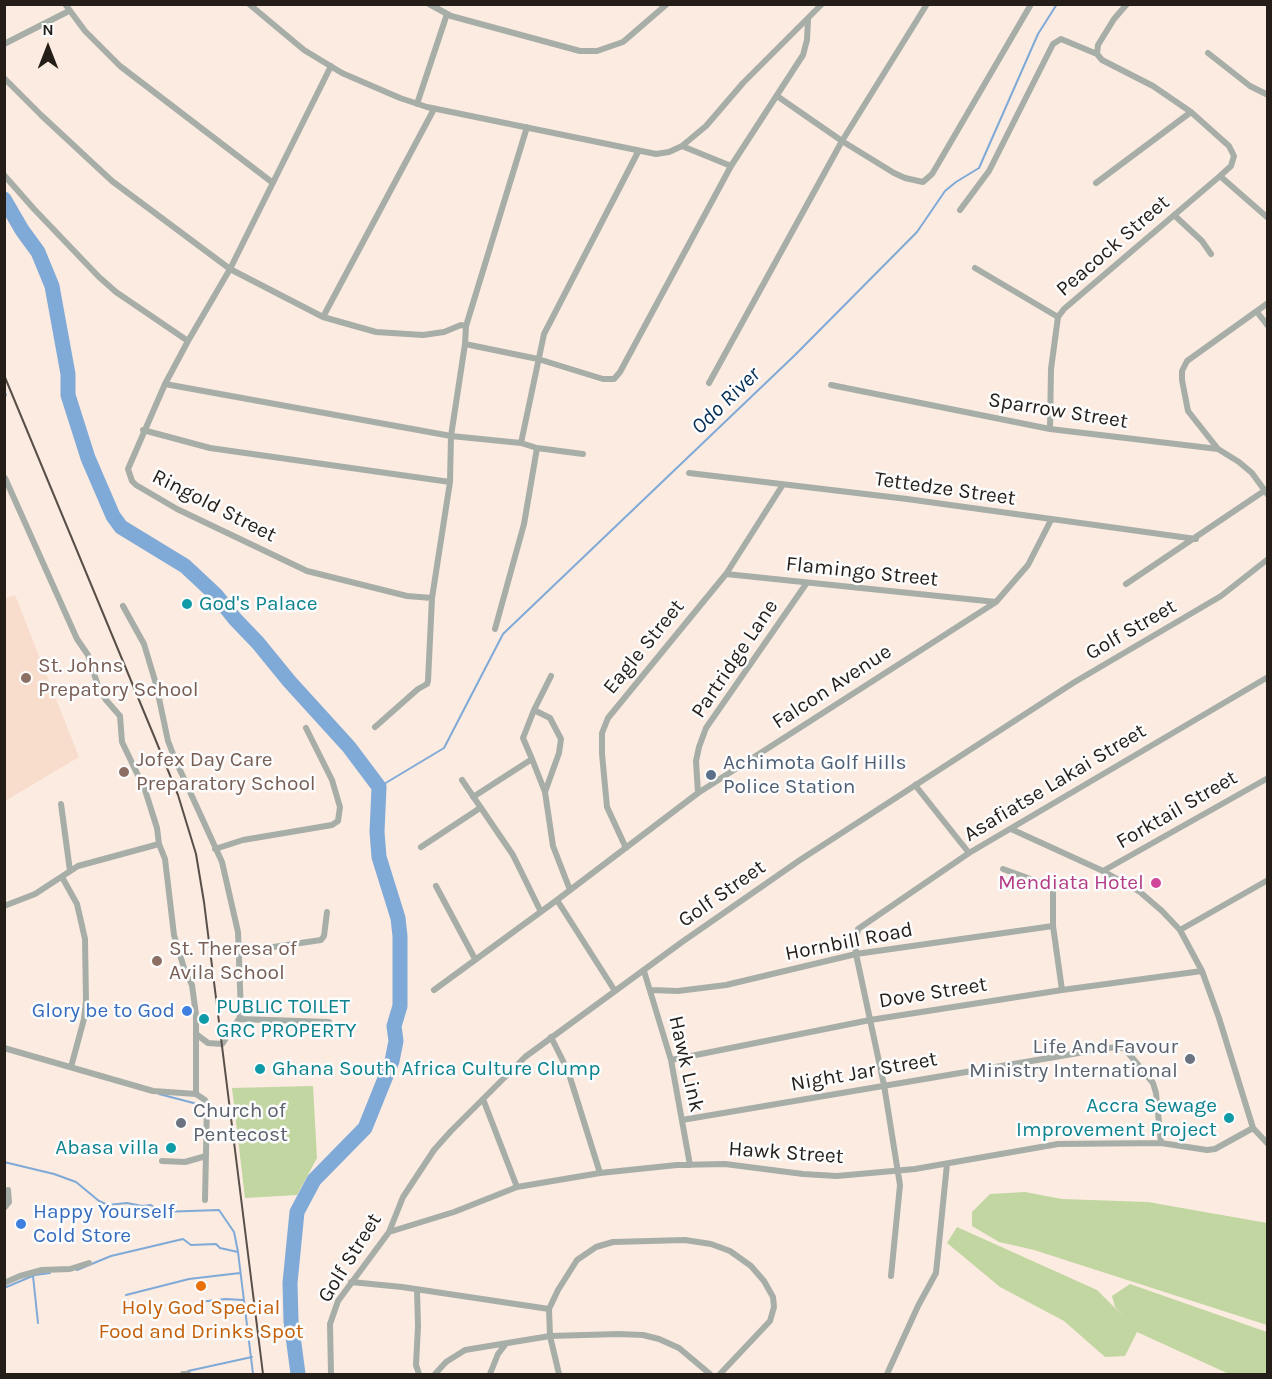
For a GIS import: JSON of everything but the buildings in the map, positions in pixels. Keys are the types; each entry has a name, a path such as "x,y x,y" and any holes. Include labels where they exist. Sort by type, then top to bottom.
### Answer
{"street":[{"path":"65,4 120,66 273,183"},
{"path":"249,4 304,50 342,73 417,104 656,154 669,152 681,146 706,126 743,84 822,4"},
{"path":"429,4 447,14 580,51 597,51 622,42 667,4"},
{"path":"709,383 842,141 927,4"},
{"path":"1097,54 1098,45 1114,19 1127,4"},
{"path":"777,96 842,141 894,173 923,182 932,174 1030,6"},
{"path":"4,44 69,11"},
{"path":"417,104 447,14"},
{"path":"465,344 537,359 603,379 614,379 620,372 731,166 803,55 807,40 808,20"},
{"path":"960,210 989,171 1057,40 1067,40 1097,54 1102,60 1153,86 1191,112 1096,183"},
{"path":"1208,53 1250,86 1268,95"},
{"name":"Ringold Street","path":"331,66 231,268 165,384 128,469 136,485 177,509 307,571 407,596 432,598"},
{"path":"4,78 100,172 231,268 323,317 376,332 434,335 456,326 466,326"},
{"path":"323,317 434,109"},
{"name":"Peacock Street","path":"1050,429 1051,369 1058,317 1064,309 1231,166 1234,156 1229,146 1191,112"},
{"path":"375,727 427,684 432,598 450,482 451,436 466,326 527,127"},
{"path":"681,146 731,166"},
{"path":"521,443 544,334 638,152"},
{"path":"4,175 99,277 116,292 188,341"},
{"path":"1220,176 1268,218"},
{"path":"1174,215 1202,241 1211,254"},
{"path":"975,268 1058,317"},
{"path":"1218,449 1188,411 1182,371 1187,361 1268,303"},
{"path":"1257,312 1268,326"},
{"path":"165,384 451,436 521,443 537,448 583,454"},
{"name":"Sparrow Street","path":"831,385 1050,429 1218,449 1252,473 1267,491"},
{"path":"144,430 210,448 450,482"},
{"path":"495,629 524,524 537,448"},
{"name":"Tettedze Street","path":"689,473 782,486 906,499 1196,538"},
{"path":"5,478 77,639 88,655 98,686 106,700 120,716 122,742 145,790 157,828 159,843 165,859 174,935 192,985 196,1034 196,1094"},
{"name":"Eagle Street","path":"626,848 607,807 602,733 608,718 726,574 782,486"},
{"path":"1126,584 1267,491"},
{"name":"Falcon Avenue","path":"434,990 698,793 996,602 1028,565 1051,520"},
{"name":"Golf Street","path":"331,1374 330,1324 338,1301 389,1232 403,1197 417,1174 451,1131 525,1057 790,867 1073,683 1221,597 1268,560"},
{"name":"Flamingo Street","path":"726,574 996,602"},
{"name":"Partridge Lane","path":"698,793 696,761 706,728 806,584"},
{"path":"123,606 144,644 156,684 168,741 226,878 238,932 239,1019 222,1044 208,1043 196,1034"},
{"path":"551,676 523,738 545,792 553,846 570,890"},
{"name":"Asafiatse Lakai Street","path":"856,954 856,934 864,924 969,853 1268,677"},
{"path":"534,710 550,718 561,739 559,753 545,792"},
{"path":"215,849 243,840 332,825 338,821 340,807 332,780 306,728"},
{"path":"473,797 532,759"},
{"name":"Forktail Street","path":"1103,871 1268,778"},
{"path":"462,780 513,855 541,912"},
{"path":"915,785 969,853"},
{"path":"61,804 70,871"},
{"path":"422,847 480,808"},
{"path":"1011,829 1103,871 1140,892 1180,930 1202,971 1253,1128 1268,1144"},
{"path":"4,906 35,894 82,864 159,843"},
{"path":"1003,869 1051,887 1053,891 1053,926 1062,990"},
{"path":"62,877 77,904 85,939 84,1019 70,1067"},
{"path":"1180,930 1268,880"},
{"path":"436,886 475,959"},
{"path":"557,900 615,991"},
{"path":"239,952 321,940 324,936 327,912"},
{"name":"Hornbill Road","path":"651,990 678,991 726,985 856,954 1053,926"},
{"path":"856,954 884,1085 898,1170 899,1200 891,1276"},
{"name":"Hawk Link","path":"644,971 671,1060 690,1165"},
{"name":"Dove Street","path":"671,1060 870,1020 1202,971"},
{"path":"239,1019 329,1022"},
{"path":"551,1038 568,1071 600,1173"},
{"name":"Night Jar Street","path":"682,1119 1119,1047 1125,1049 1153,1083 1161,1143"},
{"path":"4,1048 153,1091 196,1094 205,1100 207,1104 205,1200"},
{"path":"483,1099 517,1187"},
{"name":"Hawk Street","path":"389,1232 454,1212 517,1187 600,1173 725,1164 837,1176 947,1164 1058,1144 1161,1143 1207,1150 1215,1149 1253,1128"},
{"path":"162,1161 185,1162 206,1156"},
{"path":"887,1374 936,1273 947,1164"},
{"path":"4,1208 9,1202 8,1190"},
{"path":"559,1374 550,1336 549,1309 577,1260 596,1246 613,1242 685,1240 711,1244 730,1251 751,1266 764,1281 773,1297 774,1307 770,1321 720,1374"},
{"path":"4,1283 42,1270 70,1269 89,1263"},
{"path":"351,1282 549,1309"},
{"path":"417,1290 416,1365 419,1374"},
{"path":"435,1374 446,1362 465,1350 550,1336 643,1335 679,1348 710,1374"},
{"path":"490,1374 498,1354 505,1345"}],"shaded area":[{"name":"St. Johns Prepatory School","path":"15,595 79,757 5,801 4,599"}],"green space":[{"path":"313,1086 317,1158 297,1195 245,1198 232,1088"},
{"path":"1025,1192 1062,1199 1148,1202 1267,1223 1267,1325 1034,1250 999,1242 972,1226 972,1212 990,1194"},
{"path":"957,1227 1097,1290 1123,1316 1115,1307 1112,1296 1130,1284 1267,1332 1267,1374 1229,1374 1137,1332 1125,1356 1105,1357 1064,1321 1000,1287 947,1243"}],"waterway":[{"name":"Odo River","path":"379,787 444,748 503,634 795,355 917,232 945,191 979,168 1038,34 1057,4"},
{"path":"4,199 38,252 52,286 68,374 68,395 88,458 113,516 121,527 185,566 216,595 349,747 379,787 377,832 379,857 398,918 400,936 400,1006 394,1026 396,1041 392,1061 365,1128 314,1180 297,1212 290,1283 291,1321 298,1374"},
{"path":"4,391 6,395"},
{"path":"159,1094 205,1106"},
{"path":"4,1162 54,1174 76,1182 99,1201 108,1205 127,1203 151,1205 161,1212 219,1210 234,1232 253,1374"},
{"path":"77,1270 111,1256 183,1239 191,1245 216,1244 220,1248 238,1252"},
{"path":"4,1288 35,1275 50,1273"},
{"path":"126,1295 189,1279 240,1273"},
{"path":"33,1276 38,1323"},
{"path":"199,1302 243,1300"},
{"path":"188,1371 252,1357"}],"railway":[{"path":"4,375 178,795 196,854 204,902 263,1374"}],"place":[{"name":"God's Palace","path":"187,604"},
{"name":"St. Johns Prepatory School","path":"26,678"},
{"name":"Jofex Day Care Preparatory School","path":"124,772"},
{"name":"Achimota Golf Hills Police Station","path":"711,775"},
{"name":"Mendiata Hotel","path":"1156,883"},
{"name":"St. Theresa of Avila School","path":"157,961"},
{"name":"Glory be to God","path":"187,1011"},
{"name":"PUBLIC TOILET GRC PROPERTY","path":"204,1019"},
{"name":"Life And Favour Ministry International","path":"1190,1059"},
{"name":"Ghana South Africa Culture Clump","path":"260,1069"},
{"name":"Accra Sewage Improvement Project","path":"1229,1118"},
{"name":"Church of Pentecost","path":"181,1123"},
{"name":"Abasa villa","path":"171,1148"},
{"name":"Happy Yourself Cold Store","path":"21,1224"},
{"name":"Holy God Special Food and Drinks Spot","path":"201,1286"}]}
